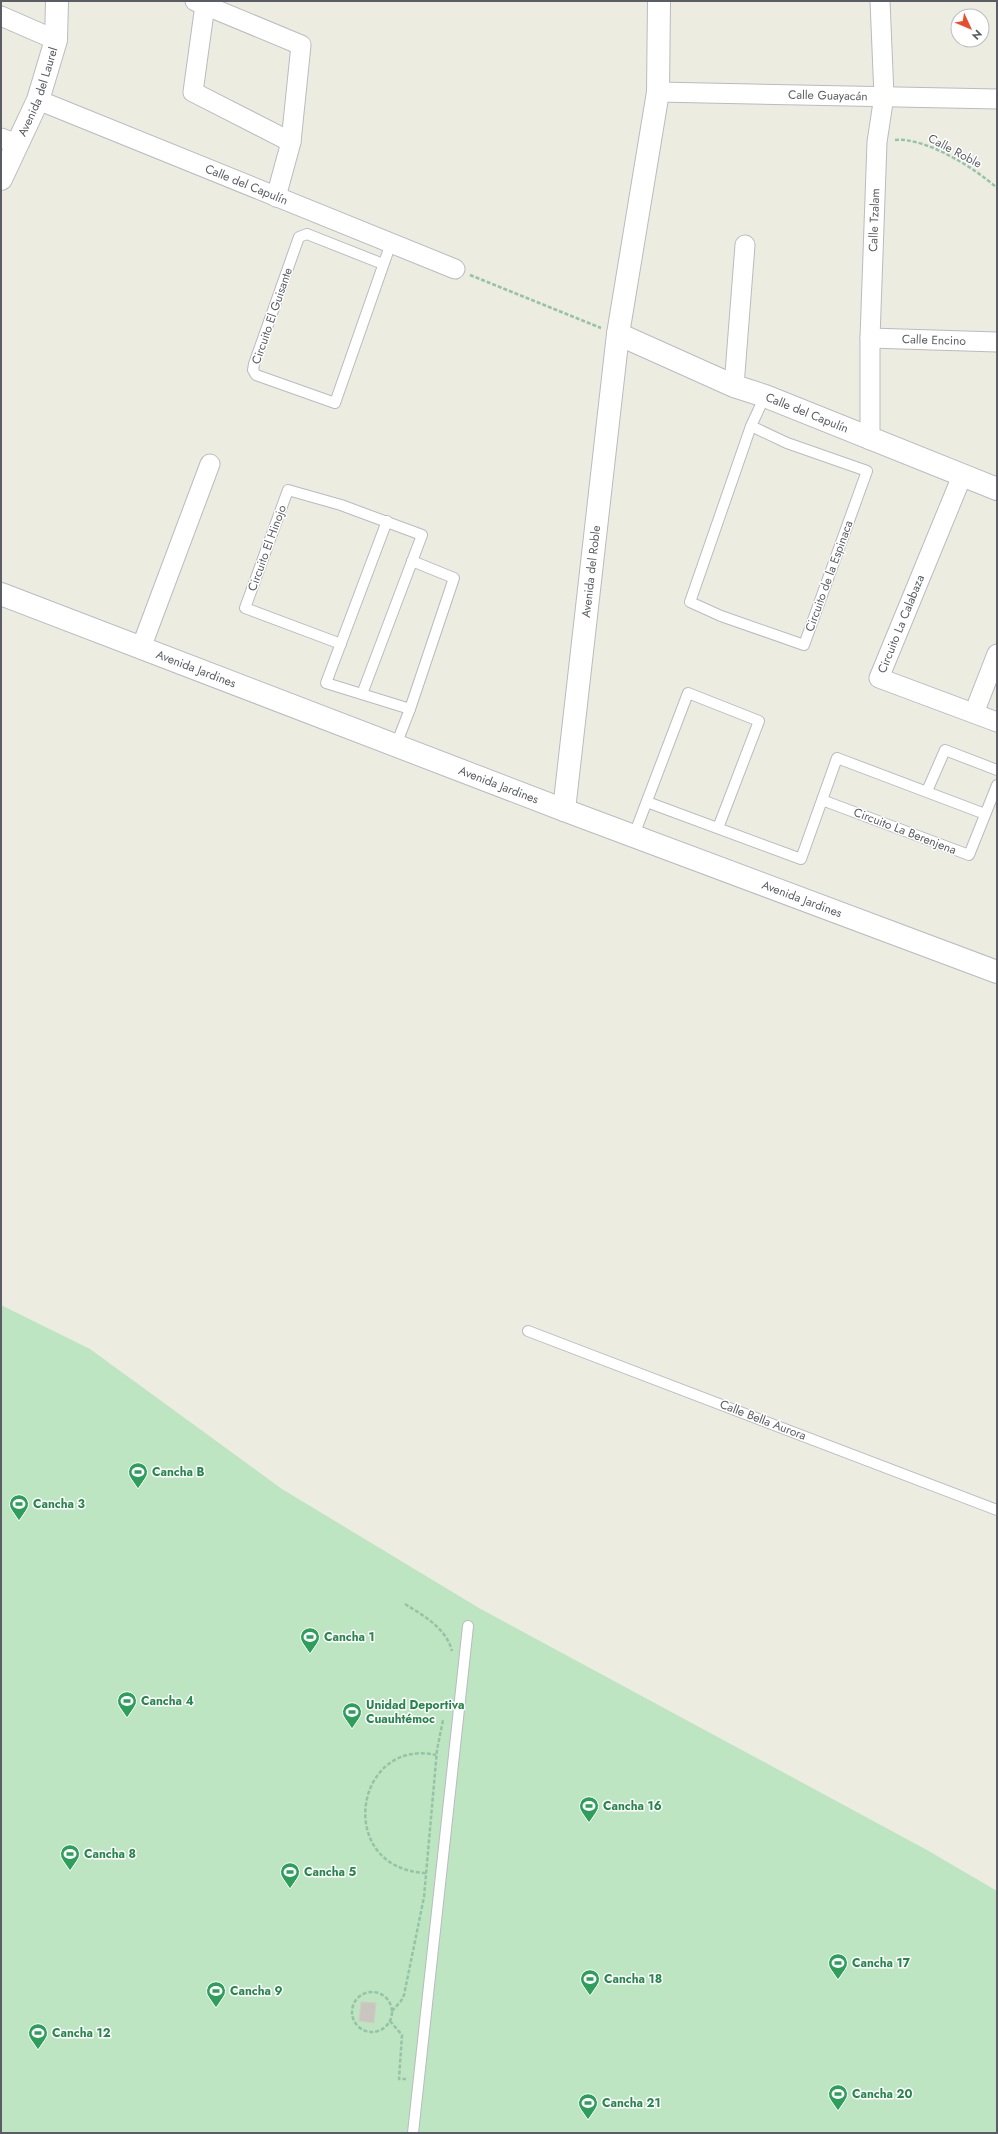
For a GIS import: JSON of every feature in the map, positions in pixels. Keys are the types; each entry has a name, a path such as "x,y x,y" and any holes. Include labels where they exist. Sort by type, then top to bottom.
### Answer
{"street":[{"name":"Avenida del Laurel","path":"1,179 9,141 38,100 56,40 57,1"},
{"name":"Avenida del Roble","path":"564,810 618,334 658,92 659,1"},
{"name":"Calle Tzalam","path":"870,440 870,338 877,142 884,96 880,1"},
{"path":"276,197 291,142 301,45 200,3 193,92 291,142"},
{"path":"1,16 56,40"},
{"name":"Calle Guayacán","path":"658,92 997,99"},
{"name":"Calle del Capulín","path":"38,100 455,269"},
{"path":"734,386 745,245"},
{"name":"Calle del Capulín","path":"618,334 734,386 765,396 870,440 997,489"},
{"name":"Calle Encino","path":"870,338 997,342"},
{"path":"141,648 210,464"},
{"name":"Circuito La Calabaza","path":"962,476 879,678 997,722"},
{"name":"Avenida Jardines","path":"1,594 564,810 997,972"},
{"path":"974,713 997,654"}],"lane":[{"name":"Circuito El Guisante","path":"383,264 307,234 299,237 254,364 253,370 256,375 335,402 391,243"},
{"name":"Circuito de la Espinaca","path":"751,426 787,443 868,471 804,645 721,616 690,602 751,426 765,396"},
{"name":"Circuito El Hinojo","path":"341,644 245,608 288,490 387,521 422,535 362,694"},
{"path":"387,521 326,683 410,709"},
{"path":"396,745 410,709 454,578 412,561"},
{"path":"634,835 688,693 759,721 718,828"},
{"path":"927,791 945,750 997,770"},
{"path":"647,802 801,859 837,758 985,814"},
{"name":"Circuito La Berenjena","path":"822,800 969,855 997,785"},
{"name":"Calle Bella Aurora","path":"528,1331 997,1510"},
{"path":"413,2133 468,1626"}],"path":[{"name":"Calle Roble","path":"877,142 902,140 927,144 983,176 997,188"},
{"path":"455,269 618,334"},
{"path":"406,1604 432,1621 450,1643 453,1655"},
{"path":"392,2011 388,2000 384,1996 371,1992 356,2000 353,2007 354,2020 363,2030 376,2032 383,2029 390,2021 392,2011 404,1995 424,1898 436,1755 445,1712"},
{"path":"426,1873 400,1867 383,1856 370,1840 364,1820 365,1804 371,1785 384,1768 401,1757 425,1752 436,1755"},
{"path":"390,2021 402,2034 399,2079 419,2079"}],"green space":[{"name":"Unidad Deportiva Cuauhtémoc","path":"1,1305 90,1349 282,1489 479,1608 927,1850 997,1891 997,2133 1,2133"}],"building":[{"path":"361,2002 376,2003 374,2023 359,2021"}],"place":[{"name":"Cancha B","path":"138,1489"},
{"name":"Cancha 3","path":"19,1521"},
{"name":"Cancha 1","path":"310,1654"},
{"name":"Cancha 4","path":"127,1718"},
{"name":"Unidad Deportiva Cuauhtémoc","path":"352,1729"},
{"name":"Cancha 16","path":"589,1823"},
{"name":"Cancha 8","path":"70,1871"},
{"name":"Cancha 5","path":"290,1889"},
{"name":"Cancha 17","path":"838,1980"},
{"name":"Cancha 18","path":"590,1996"},
{"name":"Cancha 9","path":"216,2008"},
{"name":"Cancha 12","path":"38,2050"},
{"name":"Cancha 20","path":"838,2111"},
{"name":"Cancha 21","path":"588,2120"}]}
